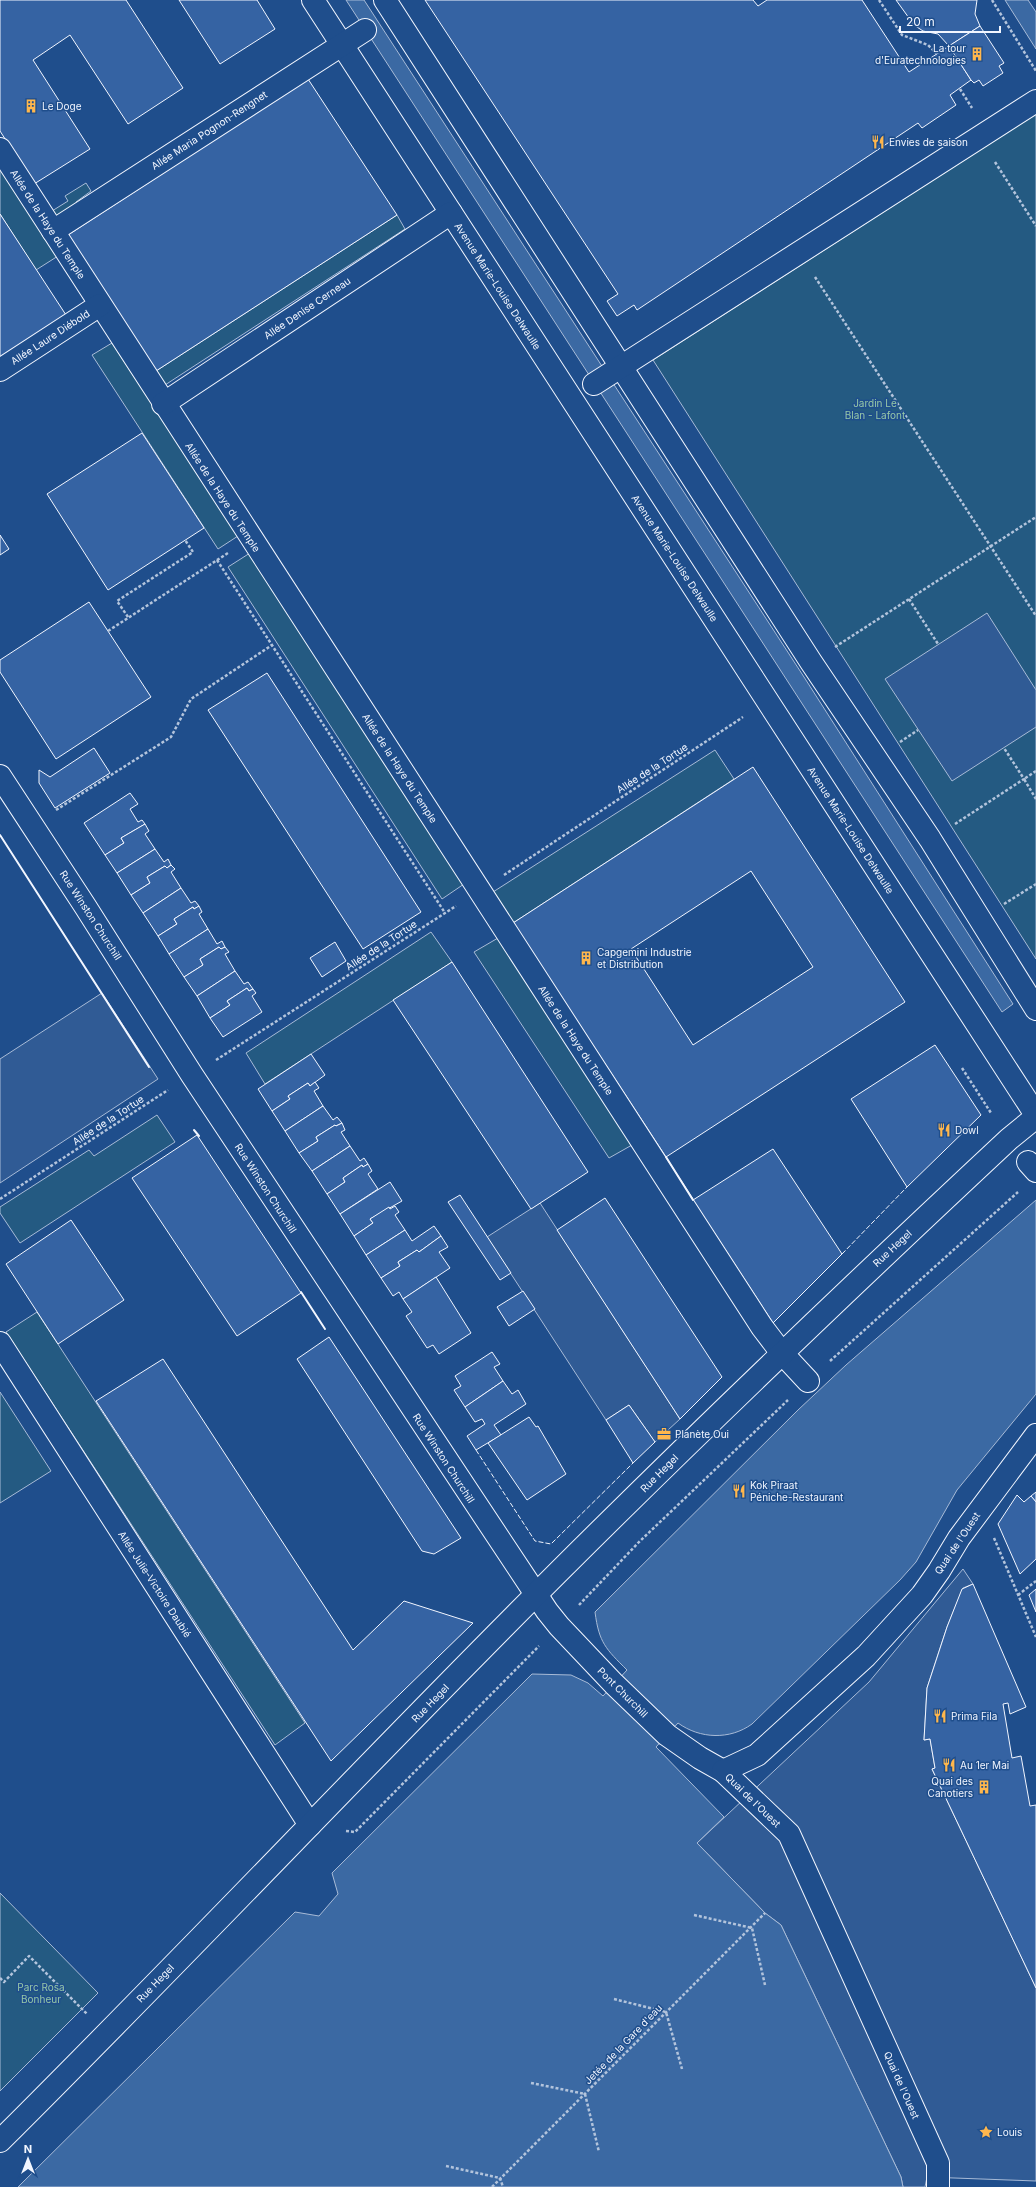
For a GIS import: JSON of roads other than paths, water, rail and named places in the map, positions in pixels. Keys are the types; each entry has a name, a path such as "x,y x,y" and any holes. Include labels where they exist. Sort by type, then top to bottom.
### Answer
{"street":[{"name":"Avenue Marie-Louise Delwaulle","path":"313,0 1036,1116"},
{"path":"385,0 607,375 811,662 930,839 1036,1009"},
{"name":"Allée Maria Pognon-Rengnet","path":"53,231 365,30"},
{"path":"607,375 1036,101"},
{"name":"Allée de la Haye du Temple","path":"0,149 163,404 762,1327 781,1352 808,1381"},
{"name":"Allée Denise Cerneau","path":"163,404 452,213"},
{"name":"Allée Laure Diébold","path":"0,370 100,305"},
{"name":"Rue Winston Churchill","path":"0,776 85,906 192,1075 536,1596"},
{"name":"Rue Hegel","path":"0,2141 536,1596 781,1352 1009,1139 1036,1116"},
{"name":"Allée Julie-Victoire Daubié","path":"0,1343 310,1825"},
{"name":"Quai de l'Ouest","path":"938,2187 938,2163 789,1834 723,1772 756,1755 866,1656 922,1595 959,1538 1036,1435"},
{"name":"Pont Churchill","path":"536,1596 559,1626 614,1684 667,1735 723,1772"}],"place":[{"name":"La tour d'Euratechnologies","path":"977,54"},
{"name":"Le Doge","path":"31,106"},
{"name":"Envies de saison","path":"878,142"},
{"name":"Capgemini Industrie et Distribution","path":"586,958"},
{"name":"Dowl","path":"944,1130"},
{"name":"Planète Oui","path":"664,1434"},
{"name":"Kok Piraat Péniche-Restaurant","path":"739,1491"},
{"name":"Prima Fila","path":"940,1716"},
{"name":"Au 1er Mai","path":"949,1765"},
{"name":"Quai des Canotiers","path":"984,1787"},
{"name":"Louis","path":"986,2132"}],"park label":[{"name":"Jardin Le Blan - Lafont","path":"875,408"},
{"name":"Parc Rosa Bonheur","path":"41,1992"}]}
